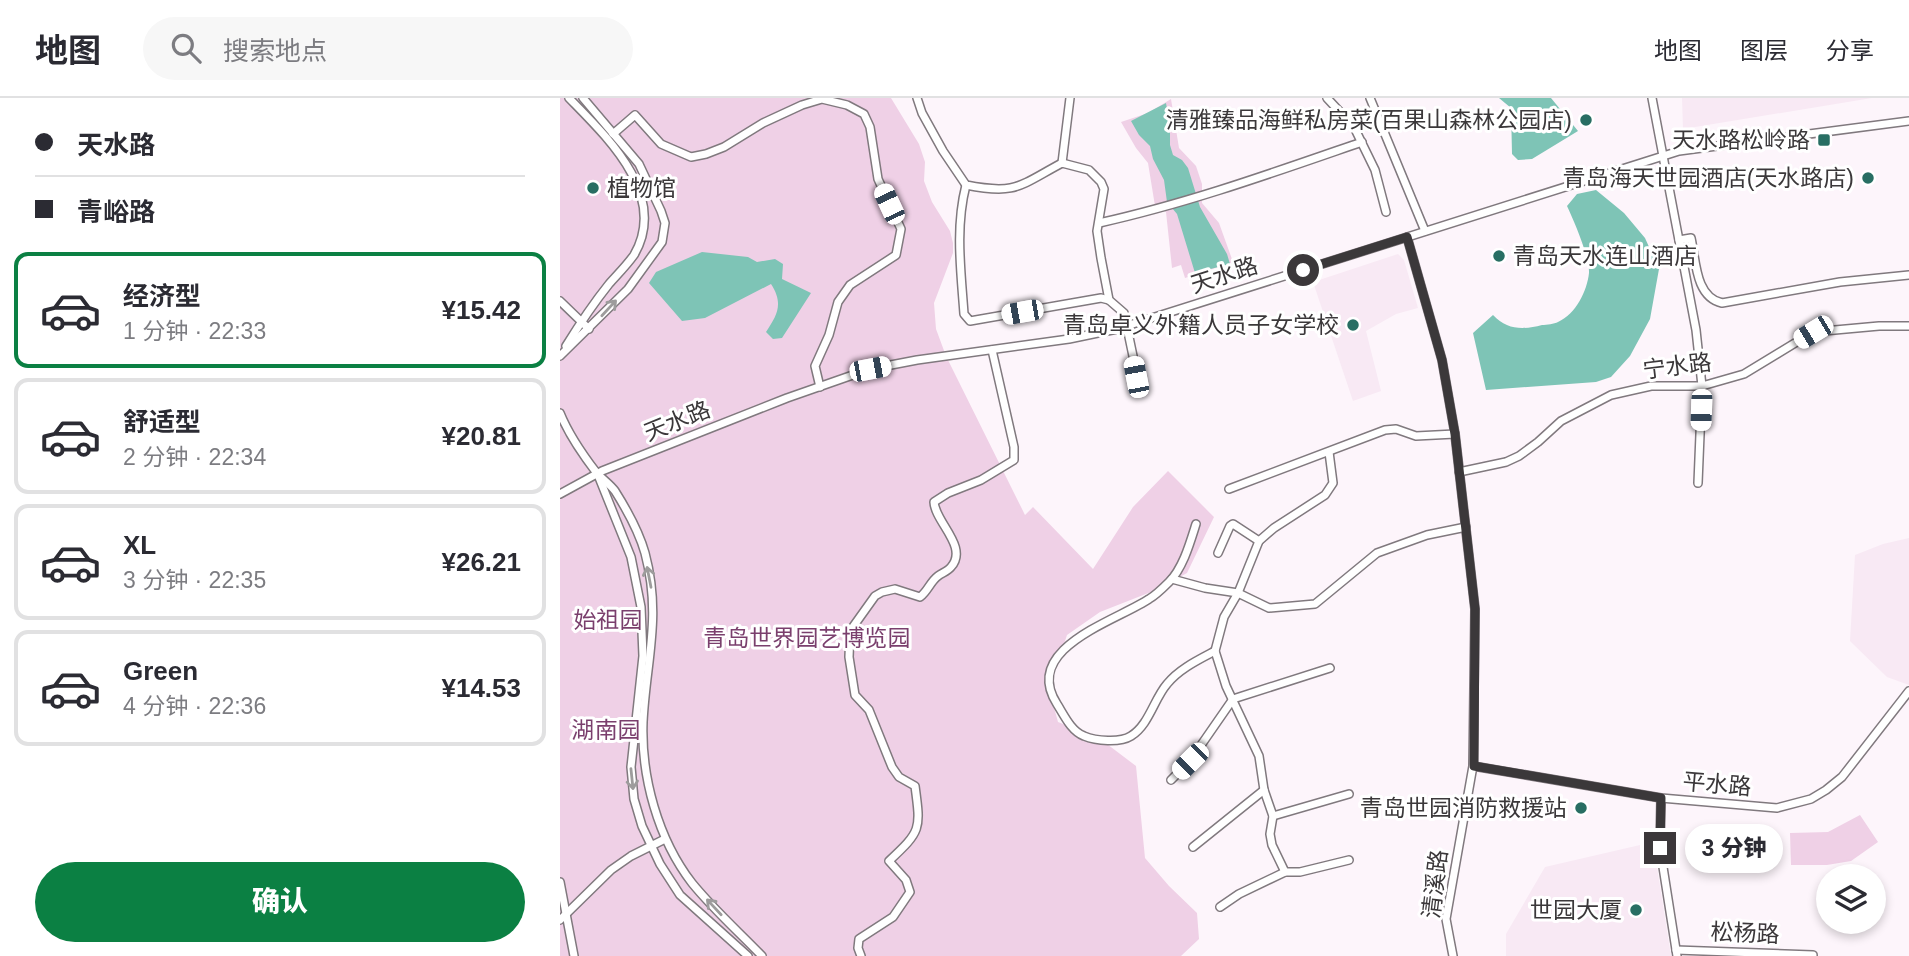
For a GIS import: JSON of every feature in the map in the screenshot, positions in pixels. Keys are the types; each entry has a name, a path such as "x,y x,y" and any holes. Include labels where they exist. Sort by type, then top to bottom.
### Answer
{"street":[{"path":"569,98 608,138 632,170 643,205 643,232 634,255 581,322 560,356 628,289 662,242 664,223 639,164 583,98"},
{"path":"917,98 922,113 943,151 967,185 996,191 1014,189 1062,163 1089,170 1101,182 1104,189 1097,231 1109,300"},
{"path":"1062,163 1070,98"},
{"path":"1327,98 1354,127 1362,142 1375,170 1386,212"},
{"path":"1370,98 1425,231"},
{"path":"1652,98 1696,331 1702,386 1698,483"},
{"path":"613,134 635,115 660,144 691,157 706,155 763,123 822,99 847,105 864,114 870,127 878,179 901,229 896,255 850,285 838,302 829,335 815,366 820,387"},
{"name":"天水路","path":"560,495 598,474 870,369 1069,339 1126,326 1679,151 1909,121"},
{"path":"1098,223 1199,198 1362,142"},
{"path":"967,185 961,206 959,235 966,319 970,321 1101,298 1109,300 1124,313 1138,380"},
{"name":"清溪路","path":"1407,237 1442,360 1455,434 1475,609 1474,766 1446,919 1453,956"},
{"path":"1679,240 1691,238 1702,289 1716,301 1723,303 1840,282 1909,275"},
{"path":"560,301 589,329"},
{"name":"宁水路","path":"1459,472 1506,462 1519,456 1561,421 1611,395 1651,386 1702,386 1744,374 1813,332 1909,326"},
{"path":"861,956 859,939 893,916 910,892 906,880 889,861 912,839 919,823 915,786 899,778 869,710 855,695 849,657 850,631 875,596 895,589 920,597 931,583 951,568 955,561 955,544 936,514 934,502 948,492 981,480 1014,460 1014,447 992,350"},
{"path":"560,413 598,474 631,557 641,607 643,656 631,767 634,799 642,826 680,895 748,956"},
{"path":"1229,489 1385,430 1396,429 1416,436 1455,434"},
{"path":"1285,872 1272,845 1270,834 1273,816 1264,790 1259,756 1226,687 1215,651 1224,617 1238,593 1259,541 1325,495 1333,483 1329,453"},
{"path":"598,474 613,488 631,519 645,552 649,574 654,624 643,723 646,767 654,804 672,853 692,883 762,956"},
{"path":"1196,524 1172,579 1150,599 1071,642 1054,664 1049,678 1050,692 1079,734 1090,738 1127,738 1137,731 1166,684 1185,667 1215,651"},
{"path":"1218,553 1233,524 1259,541"},
{"path":"1172,579 1238,593 1269,608 1315,604 1377,553 1427,535 1466,527"},
{"path":"1171,780 1190,761 1233,699 1330,668"},
{"name":"平水路","path":"1474,766 1661,798 1777,808 1811,799 1842,777 1909,691"},
{"path":"1193,847 1264,790"},
{"path":"1273,816 1349,794"},
{"path":"1661,798 1660,848 1676,953"},
{"path":"560,920 611,870 631,856 666,839"},
{"path":"1220,907 1239,894 1285,872 1309,870 1349,860"},
{"path":"560,882 574,956"},
{"name":"松杨路","path":"1676,953 1813,955"}],"shaded area":[{"path":"1499,98 1551,98 1578,131 1532,159 1518,160 1512,154 1511,108"},
{"path":"1682,98 1872,98 1683,129"},
{"path":"1166,103 1173,155 1182,160 1188,168 1200,207 1230,264 1195,273 1177,214 1167,202 1164,180 1153,159 1150,146 1139,135 1131,121"},
{"path":"1596,190 1624,213 1645,238 1659,269 1650,319 1630,356 1611,377 1596,382 1486,390 1473,333 1493,315 1504,324 1516,328 1555,323 1570,314 1580,301 1588,280 1589,266 1567,206 1577,194"},
{"path":"702,252 748,257 757,262 775,259 783,264 782,279 811,293 782,338 773,339 766,332 778,309 771,284 705,318 682,321 649,283 656,272"},
{"name":"青岛卓义外籍人员子女学校","path":"1398,254 1404,260 1418,308 1396,314 1366,331 1381,391 1353,401 1313,282"},
{"path":"1909,538 1909,685 1887,677 1850,641 1855,555"},
{"path":"1653,842 1671,956 1506,956 1506,934 1545,867"}],"green space":[{"name":"青岛世界园艺博览园","path":"560,98 891,98 919,144 925,162 924,181 932,202 950,231 953,243 953,253 934,303 936,329 946,356 1025,515 1033,507 1093,569 1133,507 1168,471 1214,517 1187,573 1156,590 1100,612 1067,635 1049,689 1058,722 1099,738 1136,766 1145,858 1197,913 1199,939 1181,956 560,956"},
{"path":"1171,99 1179,148 1196,166 1202,184 1202,203 1219,223 1233,262 1185,278 1181,265 1172,268 1166,212 1155,206 1148,163 1121,122 1148,113"},
{"path":"1860,815 1878,842 1851,861 1791,865 1790,833 1828,832"}],"place":[{"name":"清雅臻品海鲜私房菜(百果山森林公园店)","path":"1586,120"},
{"name":"天水路松岭路","path":"1824,140"},
{"name":"青岛海天世园酒店(天水路店)","path":"1868,178"},
{"name":"植物馆","path":"593,188"},
{"name":"青岛天水连山酒店","path":"1499,256"},
{"name":"青岛卓义外籍人员子女学校","path":"1353,325"},
{"name":"青岛世园消防救援站","path":"1581,808"},
{"name":"世园大厦","path":"1636,910"}],"route":[{"path":"1303,270 1407,237 1442,360 1455,434 1475,609 1474,766 1661,798 1660,848"}],"park label":[{"name":"始祖园","path":"608,620"},
{"name":"湖南园","path":"606,730"}]}
